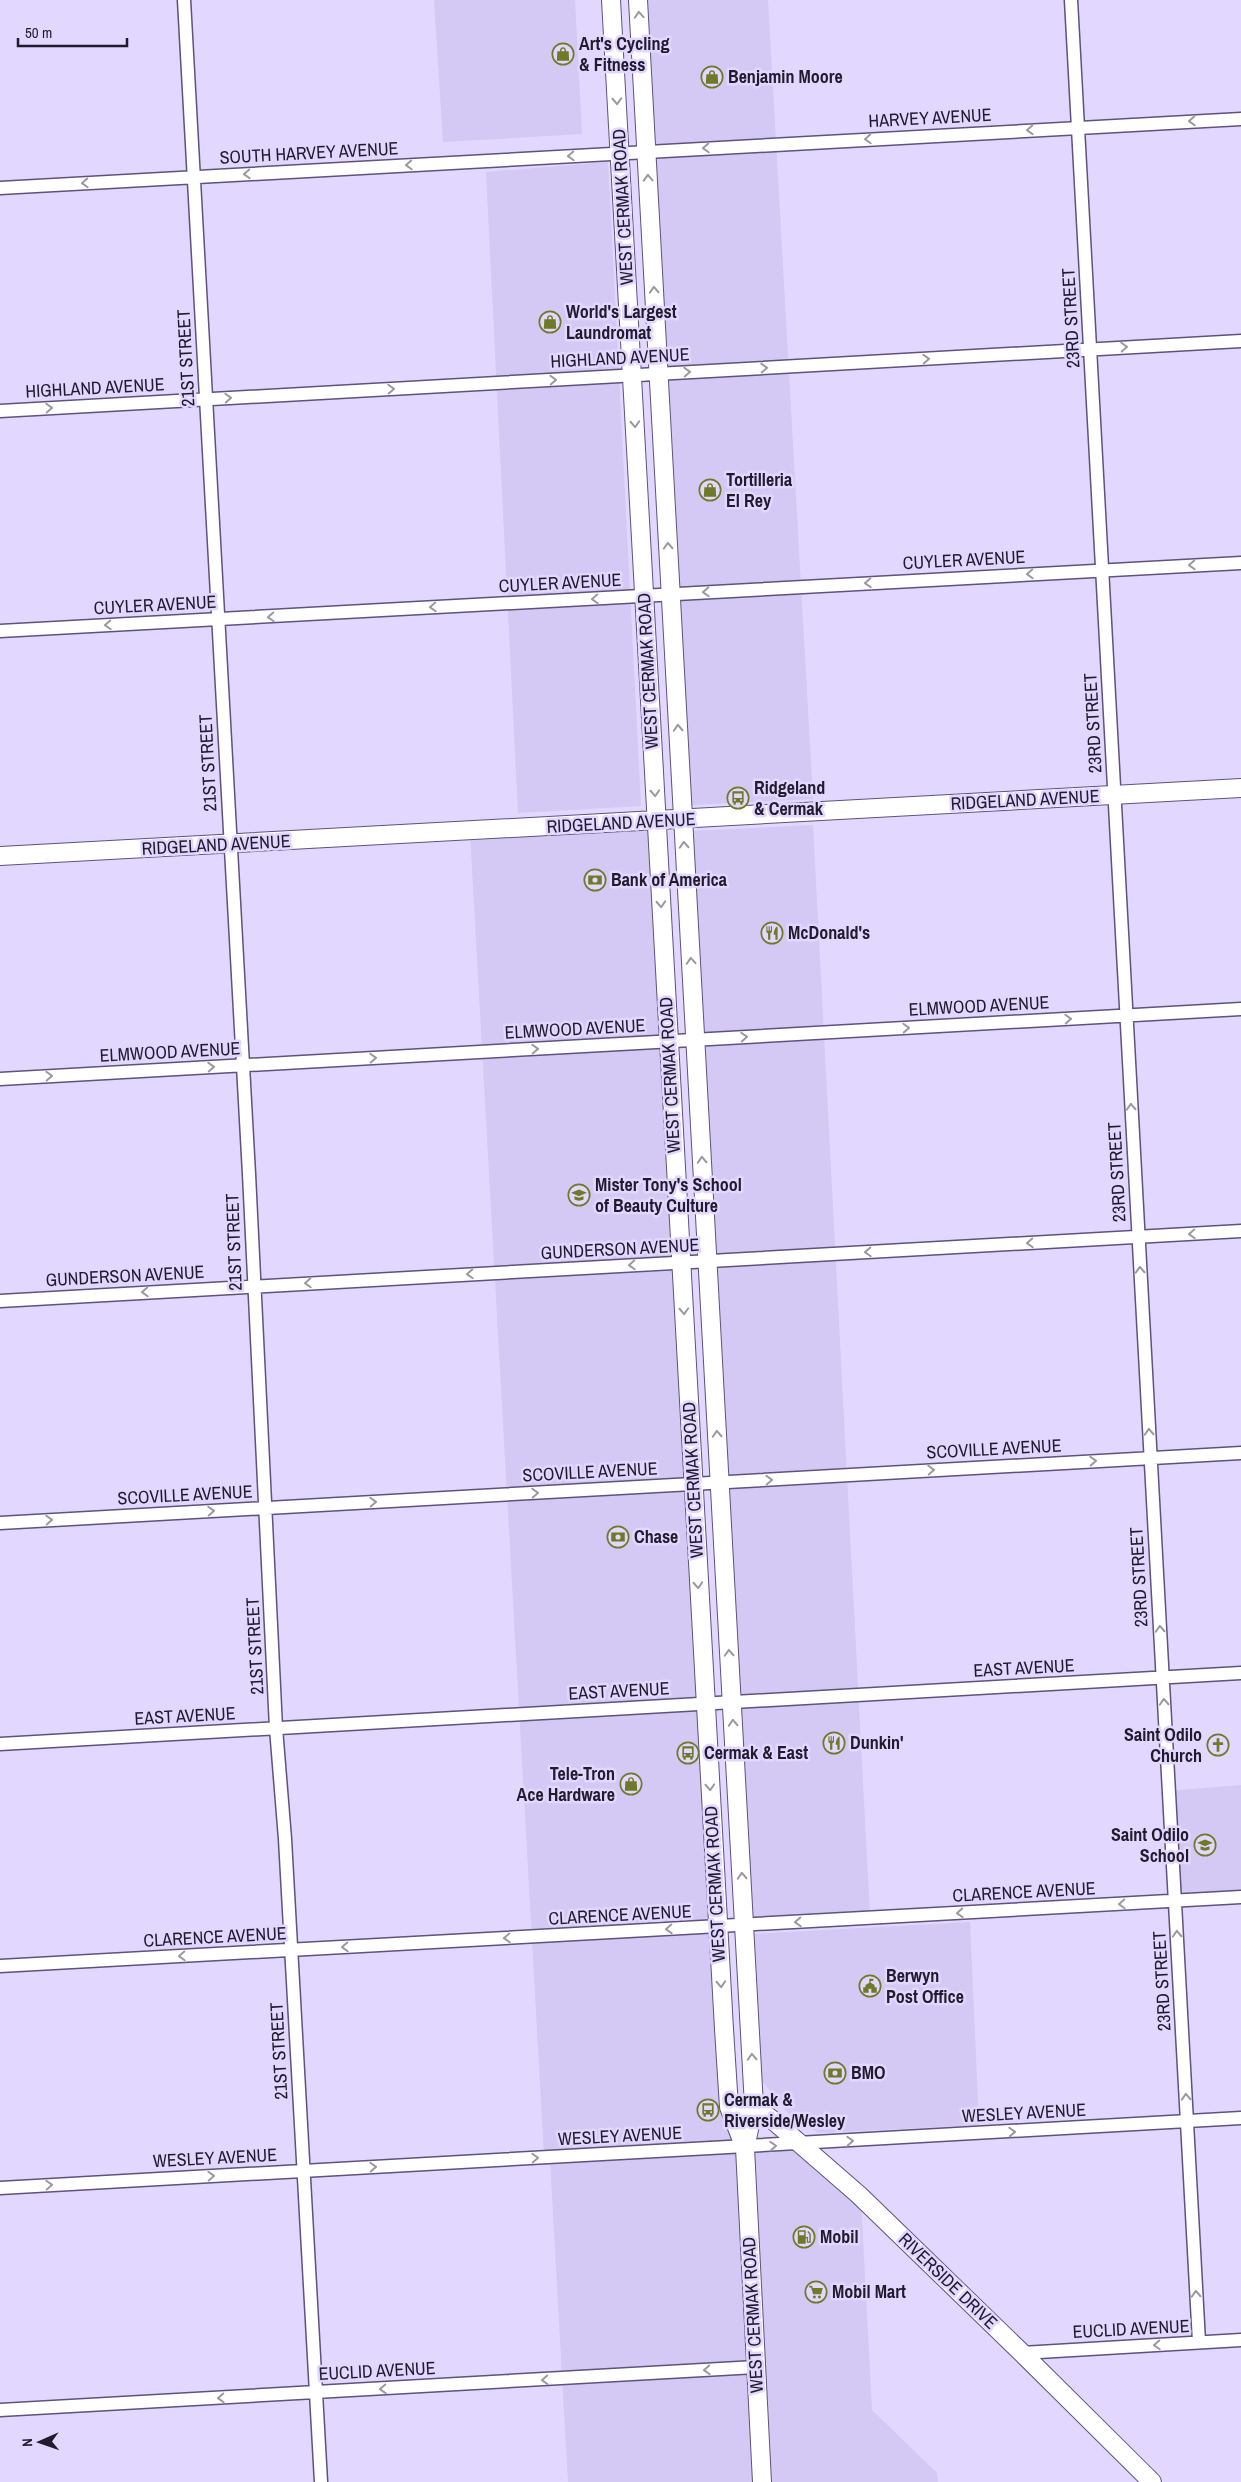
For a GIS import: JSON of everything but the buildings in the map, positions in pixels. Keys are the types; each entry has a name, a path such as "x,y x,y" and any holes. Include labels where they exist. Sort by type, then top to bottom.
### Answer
{"main road":[{"name":"WEST CERMAK ROAD","path":"611,0 729,2107 745,2148"},
{"name":"WEST CERMAK ROAD","path":"638,0 754,2106 745,2148 762,2482"},
{"name":"RIDGELAND AVENUE","path":"0,856 1241,788"},
{"path":"729,2107 754,2106"},
{"name":"RIVERSIDE DRIVE","path":"754,2106 801,2144 858,2195 1152,2482"}],"street":[{"name":"21ST STREET","path":"184,0 243,1065 276,1728 291,1950 321,2482"},
{"name":"23RD STREET","path":"1071,0 1199,2342"},
{"name":"HARVEY AVENUE","path":"620,153 1241,118"},
{"name":"SOUTH HARVEY AVENUE","path":"0,188 620,153"},
{"name":"HIGHLAND AVENUE","path":"0,410 1241,341"},
{"name":"CUYLER AVENUE","path":"0,632 1241,563"},
{"name":"ELMWOOD AVENUE","path":"0,1079 1241,1009"},
{"name":"GUNDERSON AVENUE","path":"0,1301 1241,1231"},
{"name":"SCOVILLE AVENUE","path":"0,1523 1241,1453"},
{"name":"EAST AVENUE","path":"0,1744 1241,1673"},
{"name":"CLARENCE AVENUE","path":"0,1966 1241,1897"},
{"name":"WESLEY AVENUE","path":"0,2188 745,2148 1241,2118"},
{"name":"EUCLID AVENUE","path":"1022,2353 1241,2340"},
{"name":"EUCLID AVENUE","path":"0,2410 756,2367"}],"shaded area":[{"path":"434,0 575,0 582,134 443,142"},
{"path":"645,0 768,0 813,799 691,805"},
{"path":"608,162 641,806 518,813 486,172"},
{"path":"655,822 725,2106 741,2145 544,2155 470,833"},
{"path":"813,825 870,1916 753,1921 691,831"},
{"name":"Saint Odilo School","path":"1241,1785 1241,1900 1173,1904 1166,1791"},
{"path":"970,1922 979,2125 819,2133 803,2125 787,2112 762,2081 754,1934"},
{"path":"800,2146 861,2201 872,2410 937,2473 938,2482 764,2482 747,2150"},
{"path":"743,2151 759,2482 568,2482 550,2160"}],"place":[{"name":"Art's Cycling & Fitness","path":"563,54"},
{"name":"Benjamin Moore","path":"712,77"},
{"name":"World's Largest Laundromat","path":"550,322"},
{"name":"Tortilleria El Rey","path":"710,490"},
{"name":"Ridgeland & Cermak","path":"738,798"},
{"name":"Bank of America","path":"595,880"},
{"name":"McDonald's","path":"772,933"},
{"name":"Mister Tony's School of Beauty Culture","path":"579,1195"},
{"name":"Chase","path":"618,1537"},
{"name":"Dunkin'","path":"834,1743"},
{"name":"Saint Odilo Church","path":"1218,1745"},
{"name":"Cermak & East","path":"688,1753"},
{"name":"Tele-Tron Ace Hardware","path":"631,1784"},
{"name":"Saint Odilo School","path":"1205,1845"},
{"name":"Berwyn Post Office","path":"870,1986"},
{"name":"BMO","path":"835,2073"},
{"name":"Cermak & Riverside/Wesley","path":"708,2110"},
{"name":"Mobil","path":"804,2237"},
{"name":"Mobil Mart","path":"816,2292"}]}
